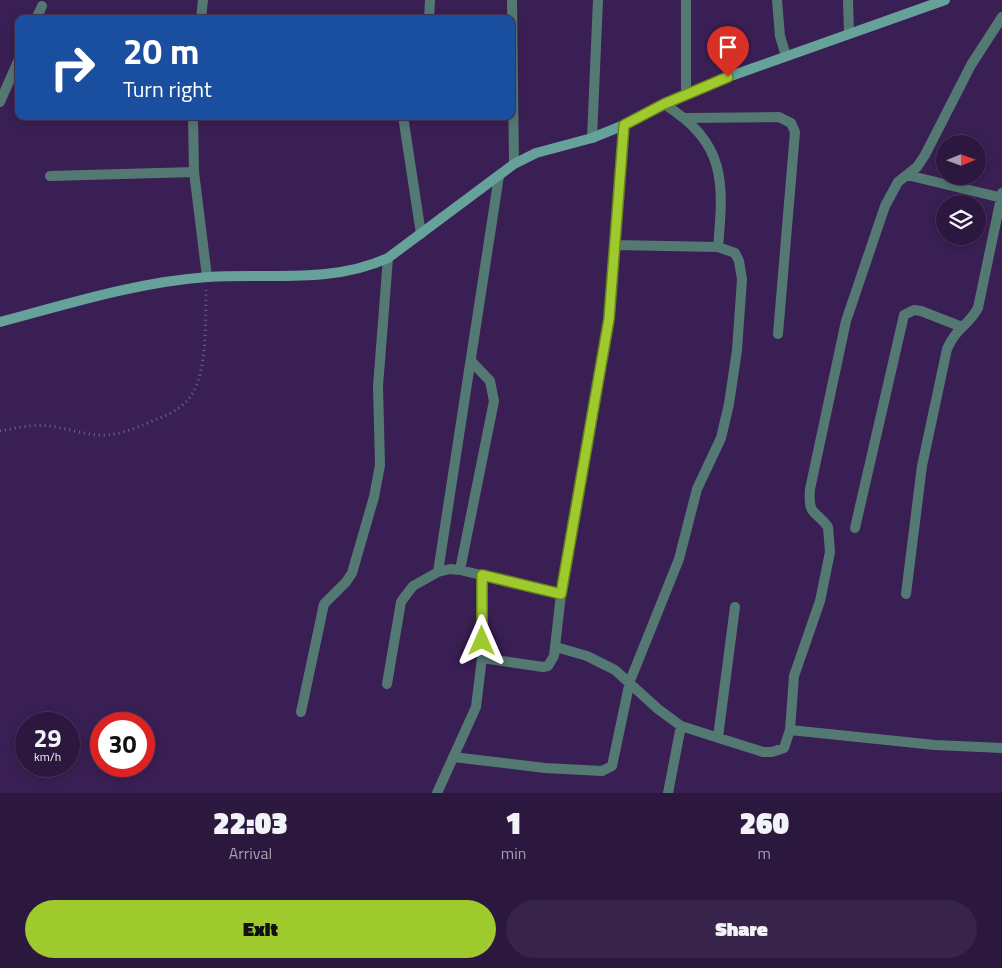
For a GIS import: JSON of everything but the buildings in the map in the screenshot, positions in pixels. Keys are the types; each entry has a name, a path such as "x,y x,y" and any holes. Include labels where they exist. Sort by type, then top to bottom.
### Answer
{"main road":[{"path":"0,322 129,289 207,277 322,274 351,271 388,258 514,164 536,153 592,138 624,125 686,94 923,4 945,0"}],"street":[{"path":"201,15 203,0"},
{"path":"429,15 430,0"},
{"path":"512,0 512,15"},
{"path":"592,138 598,0"},
{"path":"686,0 686,94"},
{"path":"777,0 780,36 786,56"},
{"path":"848,0 849,33"},
{"path":"38,15 42,6"},
{"path":"556,647 602,662 630,681 658,709 682,726 763,752 772,752 784,748 790,730 794,676 820,601 830,552 828,527 813,514 809,502 846,322 885,206 893,189 925,155 971,65 1002,18"},
{"path":"0,102 15,70"},
{"path":"664,104 686,118 706,142 714,157 721,180 718,247"},
{"path":"686,118 779,117 791,123 795,132 778,334"},
{"path":"193,120 194,172 207,277"},
{"path":"404,120 421,234"},
{"path":"513,120 514,164"},
{"path":"482,658 544,667 551,661 556,647 561,594 609,319 624,125"},
{"path":"50,176 194,172"},
{"path":"906,594 922,466 947,349 953,335 978,308 1002,197 907,175"},
{"path":"438,572 499,176"},
{"path":"453,757 545,768 602,772 609,769 614,761 630,681 682,552 697,489 716,452 729,404 737,350 742,279 739,261 735,253 718,247 615,244"},
{"path":"301,712 320,614 328,597 346,582 352,573 374,497 382,452 378,386 388,258"},
{"path":"855,528 904,315 914,310 921,311 962,327"},
{"path":"460,570 494,401 490,381 471,361"},
{"path":"386,684 401,602 413,586 438,572 450,569 460,570 561,594"},
{"path":"437,793 476,707 482,658 482,575"},
{"path":"718,737 735,607"},
{"path":"668,793 682,726"},
{"path":"790,730 935,745 1002,748"}],"path":[{"path":"0,431 47,425 97,434 108,434 136,428 170,414 185,404 194,390 204,348 207,277"}],"route":[{"path":"482,641 482,575 561,594 609,319 624,125 664,104 728,77"}]}
